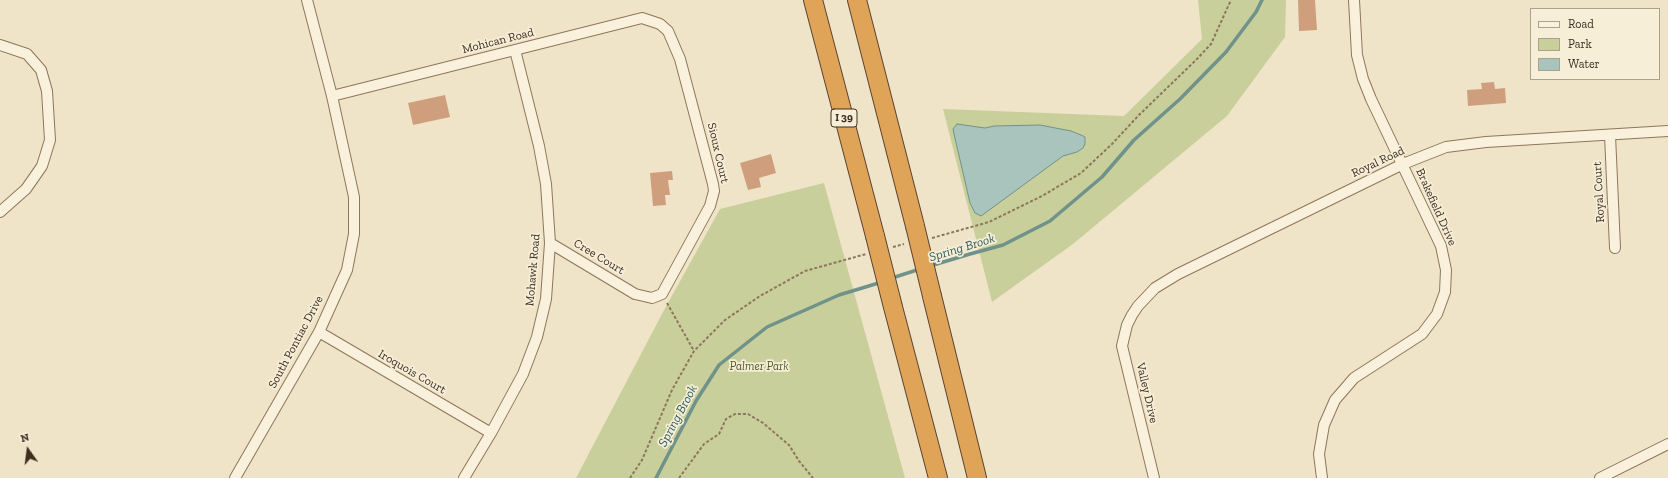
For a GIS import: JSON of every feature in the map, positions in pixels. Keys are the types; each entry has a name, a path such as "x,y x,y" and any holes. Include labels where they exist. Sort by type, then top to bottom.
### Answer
{"highway":[{"name":"I 39","path":"813,0 938,478"},
{"path":"857,0 915,226 977,478"}],"street":[{"name":"South Pontiac Drive","path":"235,478 319,332 347,270 354,234 354,198 332,96 306,0"},
{"name":"Brakefield Drive","path":"1322,478 1319,454 1324,425 1336,400 1354,378 1422,334 1437,314 1445,292 1446,270 1441,246 1371,99 1363,79 1357,55 1354,0"},
{"name":"Mohican Road","path":"332,96 642,18 660,24 668,30"},
{"name":"Sioux Court","path":"662,294 710,206 714,191 680,59 668,30"},
{"path":"0,45 27,54 41,70 47,91 50,140 42,166 26,189 0,212"},
{"name":"Mohawk Road","path":"464,478 491,433 523,374 537,337 546,299 550,243 546,184 539,146 514,50"},
{"name":"Royal Road","path":"1132,315 1138,306 1155,288 1178,274 1403,164 1446,147 1467,143 1668,131"},
{"name":"Royal Court","path":"1610,135 1615,248"},
{"name":"Cree Court","path":"550,243 635,294 652,298 662,294"},
{"name":"Valley Drive","path":"1132,315 1122,346 1154,478"},
{"name":"Iroquois Court","path":"319,332 491,433"},
{"path":"1600,478 1668,444"}],"path":[{"path":"662,294 694,350"},
{"path":"679,478 704,444 719,434 726,418 735,414 748,414 763,423 789,445 799,461 813,478"}],"green space":[{"path":"1198,0 1286,0 1285,37 1227,116 1073,244 992,302 943,109 1124,116 1202,39"},
{"name":"Palmer Park","path":"824,183 905,478 576,478 663,312 720,209"}],"water":[{"path":"957,124 985,128 994,126 1040,125 1071,131 1081,135 1085,137 1085,144 1083,148 1077,152 1063,156 981,216 975,213 970,203 953,129"}],"building":[{"path":"1298,0 1315,0 1317,30 1299,31"},
{"path":"1494,82 1495,89 1505,88 1506,103 1468,106 1467,90 1482,89 1481,83"},
{"path":"445,95 450,117 413,125 408,103"},
{"path":"771,154 776,173 759,178 761,187 748,190 740,163"},
{"path":"672,171 673,180 668,180 670,195 665,195 666,205 653,206 650,173"}],"waterway":[{"name":"Spring Brook","path":"930,266 1003,245 1050,221 1102,177 1134,140 1180,99 1226,52 1256,12 1262,0"},
{"name":"Spring Brook","path":"892,278 920,269"},
{"name":"Spring Brook","path":"656,478 696,401 719,365 767,327 839,295 882,282"}]}
